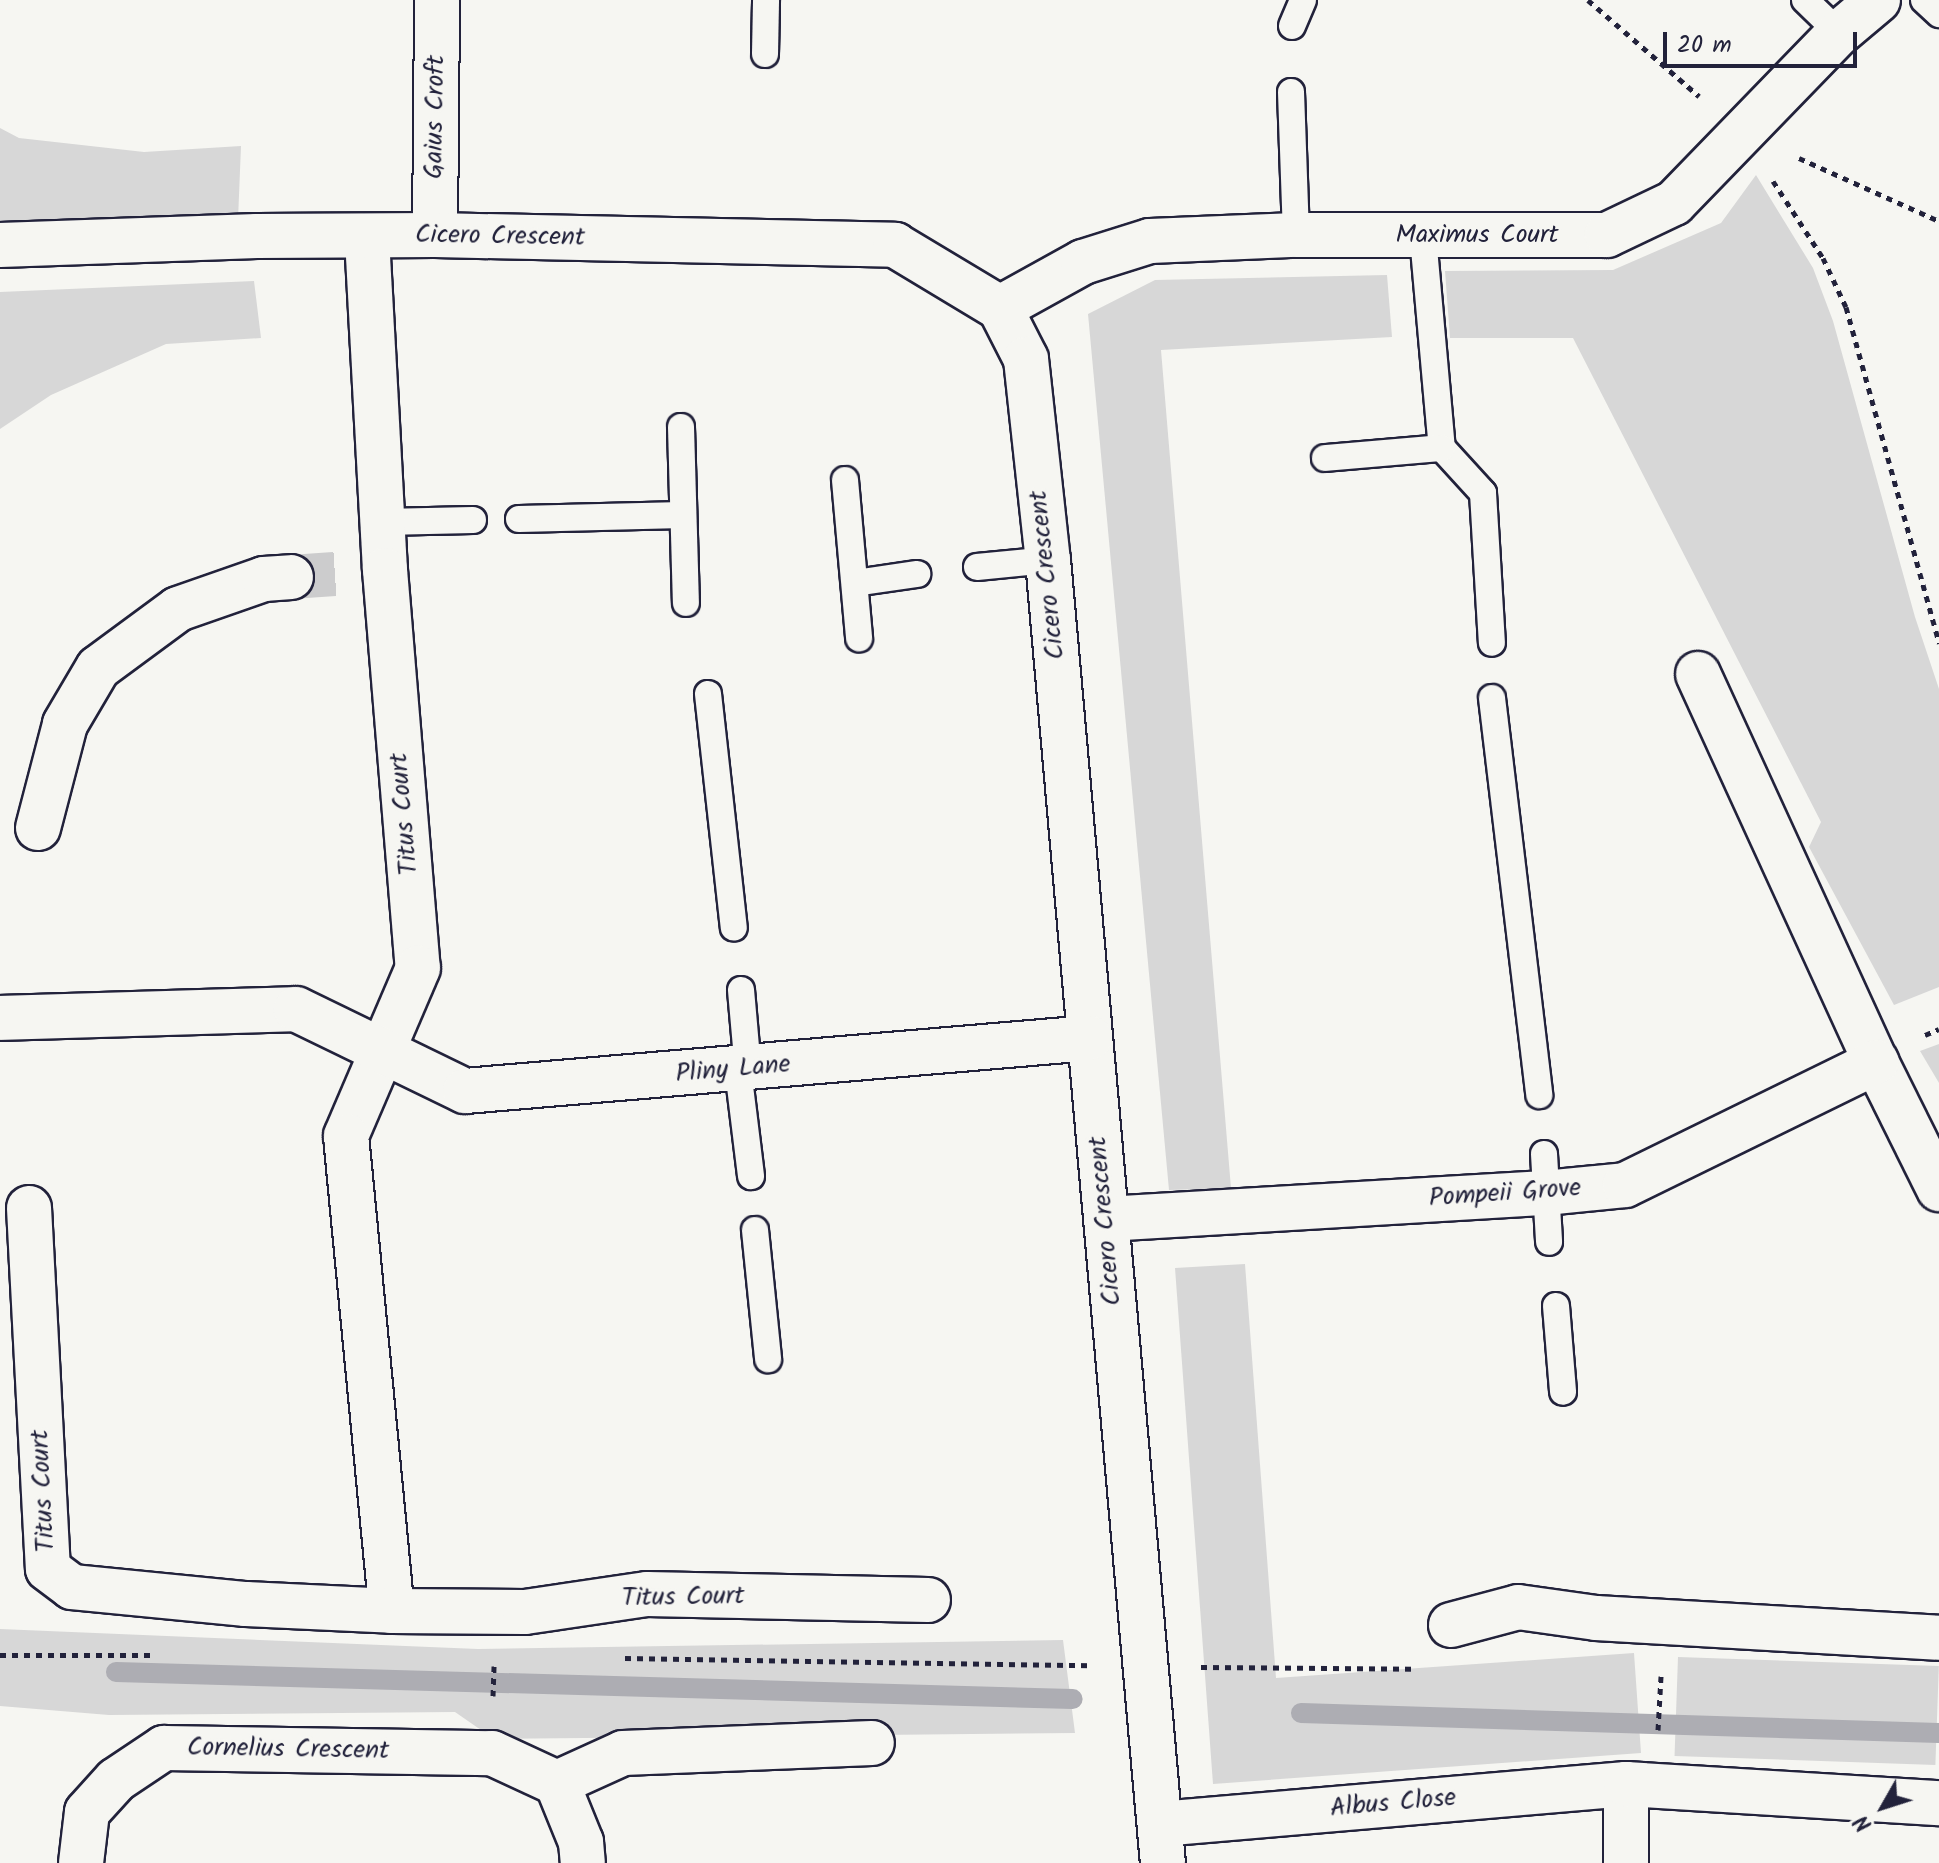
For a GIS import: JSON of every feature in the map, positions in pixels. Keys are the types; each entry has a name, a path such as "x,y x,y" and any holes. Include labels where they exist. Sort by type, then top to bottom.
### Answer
{"street":[{"name":"Gaius Croft","path":"435,235 437,0"},
{"name":"Maximus Court","path":"1000,308 1083,262 1150,241 1296,235 1607,235 1674,203 1839,33 1878,0"},
{"name":"Cicero Crescent","path":"0,245 257,236 367,238 435,235 895,245 1000,308 1026,359 1048,560 1162,1844"},
{"name":"Titus Court","path":"367,238 383,522 367,571 418,968 385,1052 346,1136 392,1611"},
{"path":"38,828 65,724 98,668 178,609 264,579 291,577"},
{"path":"1698,674 1876,1062 1939,1189"},
{"path":"0,1018 296,1009 385,1052"},
{"name":"Pliny Lane","path":"385,1052 465,1091 743,1070 1090,1038"},
{"name":"Pompeii Grove","path":"1106,1219 1545,1174 1625,1185 1876,1062"},
{"name":"Titus Court","path":"29,1208 48,1569 72,1587 246,1604 392,1611 525,1612 647,1594 928,1600"},
{"path":"1451,1625 1518,1607 1596,1618 1939,1638"},
{"path":"583,1863 581,1842 557,1783 623,1753 872,1743"},
{"name":"Cornelius Crescent","path":"81,1863 87,1812 116,1780 164,1748 492,1753 557,1783"},
{"path":"1626,1784 1626,1863"},
{"name":"Albus Close","path":"1162,1844 1626,1784 1939,1803"}],"lane":[{"path":"765,54 766,0"},
{"path":"1292,26 1303,0"},
{"path":"1805,0 1839,33"},
{"path":"1924,0 1939,14"},
{"path":"1291,92 1296,235"},
{"path":"1423,237 1442,448 1483,493 1492,643"},
{"path":"681,427 686,603"},
{"path":"1325,458 1442,448"},
{"path":"845,480 859,638"},
{"path":"519,519 683,515"},
{"path":"383,522 473,520"},
{"path":"977,567 1048,560"},
{"path":"855,583 917,574"},
{"path":"708,694 734,928"},
{"path":"1492,698 1539,1095"},
{"path":"741,990 751,1176"},
{"path":"1545,1174 1549,1242"},
{"path":"755,1230 768,1359"},
{"path":"1556,1306 1563,1392"}],"path":[{"path":"1588,0 1743,133 1939,221"},
{"path":"1743,133 1823,258 1846,307 1939,643"},
{"path":"0,1655 159,1655"},
{"path":"621,1658 1426,1669"},
{"path":"493,1671 493,1695"},
{"path":"1659,1712 1661,1671 1676,1672"}],"shaded area":[{"path":"0,128 19,138 144,152 241,146 238,220 0,226"},
{"path":"1756,175 1813,268 1833,321 1915,617 1939,689 1939,987 1894,1005 1809,847 1821,822 1573,338 1450,338 1445,271 1613,270 1721,223"},
{"path":"1387,275 1392,337 1161,350 1231,1188 1169,1190 1088,314 1155,280"},
{"path":"254,281 261,338 166,344 51,395 0,429 0,292"},
{"path":"1939,1044 1939,1083 1920,1051"},
{"path":"1245,1264 1276,1678 1634,1653 1641,1753 1213,1784 1175,1268"},
{"path":"0,1629 478,1649 1063,1640 1075,1733 494,1739 455,1712 109,1715 0,1706"},
{"path":"1678,1657 1939,1666 1935,1765 1675,1756"}],"waterway":[{"path":"116,1672 1073,1699"},
{"path":"1301,1713 1939,1733"}],"tunnel":[{"path":"291,577 349,573"}]}
